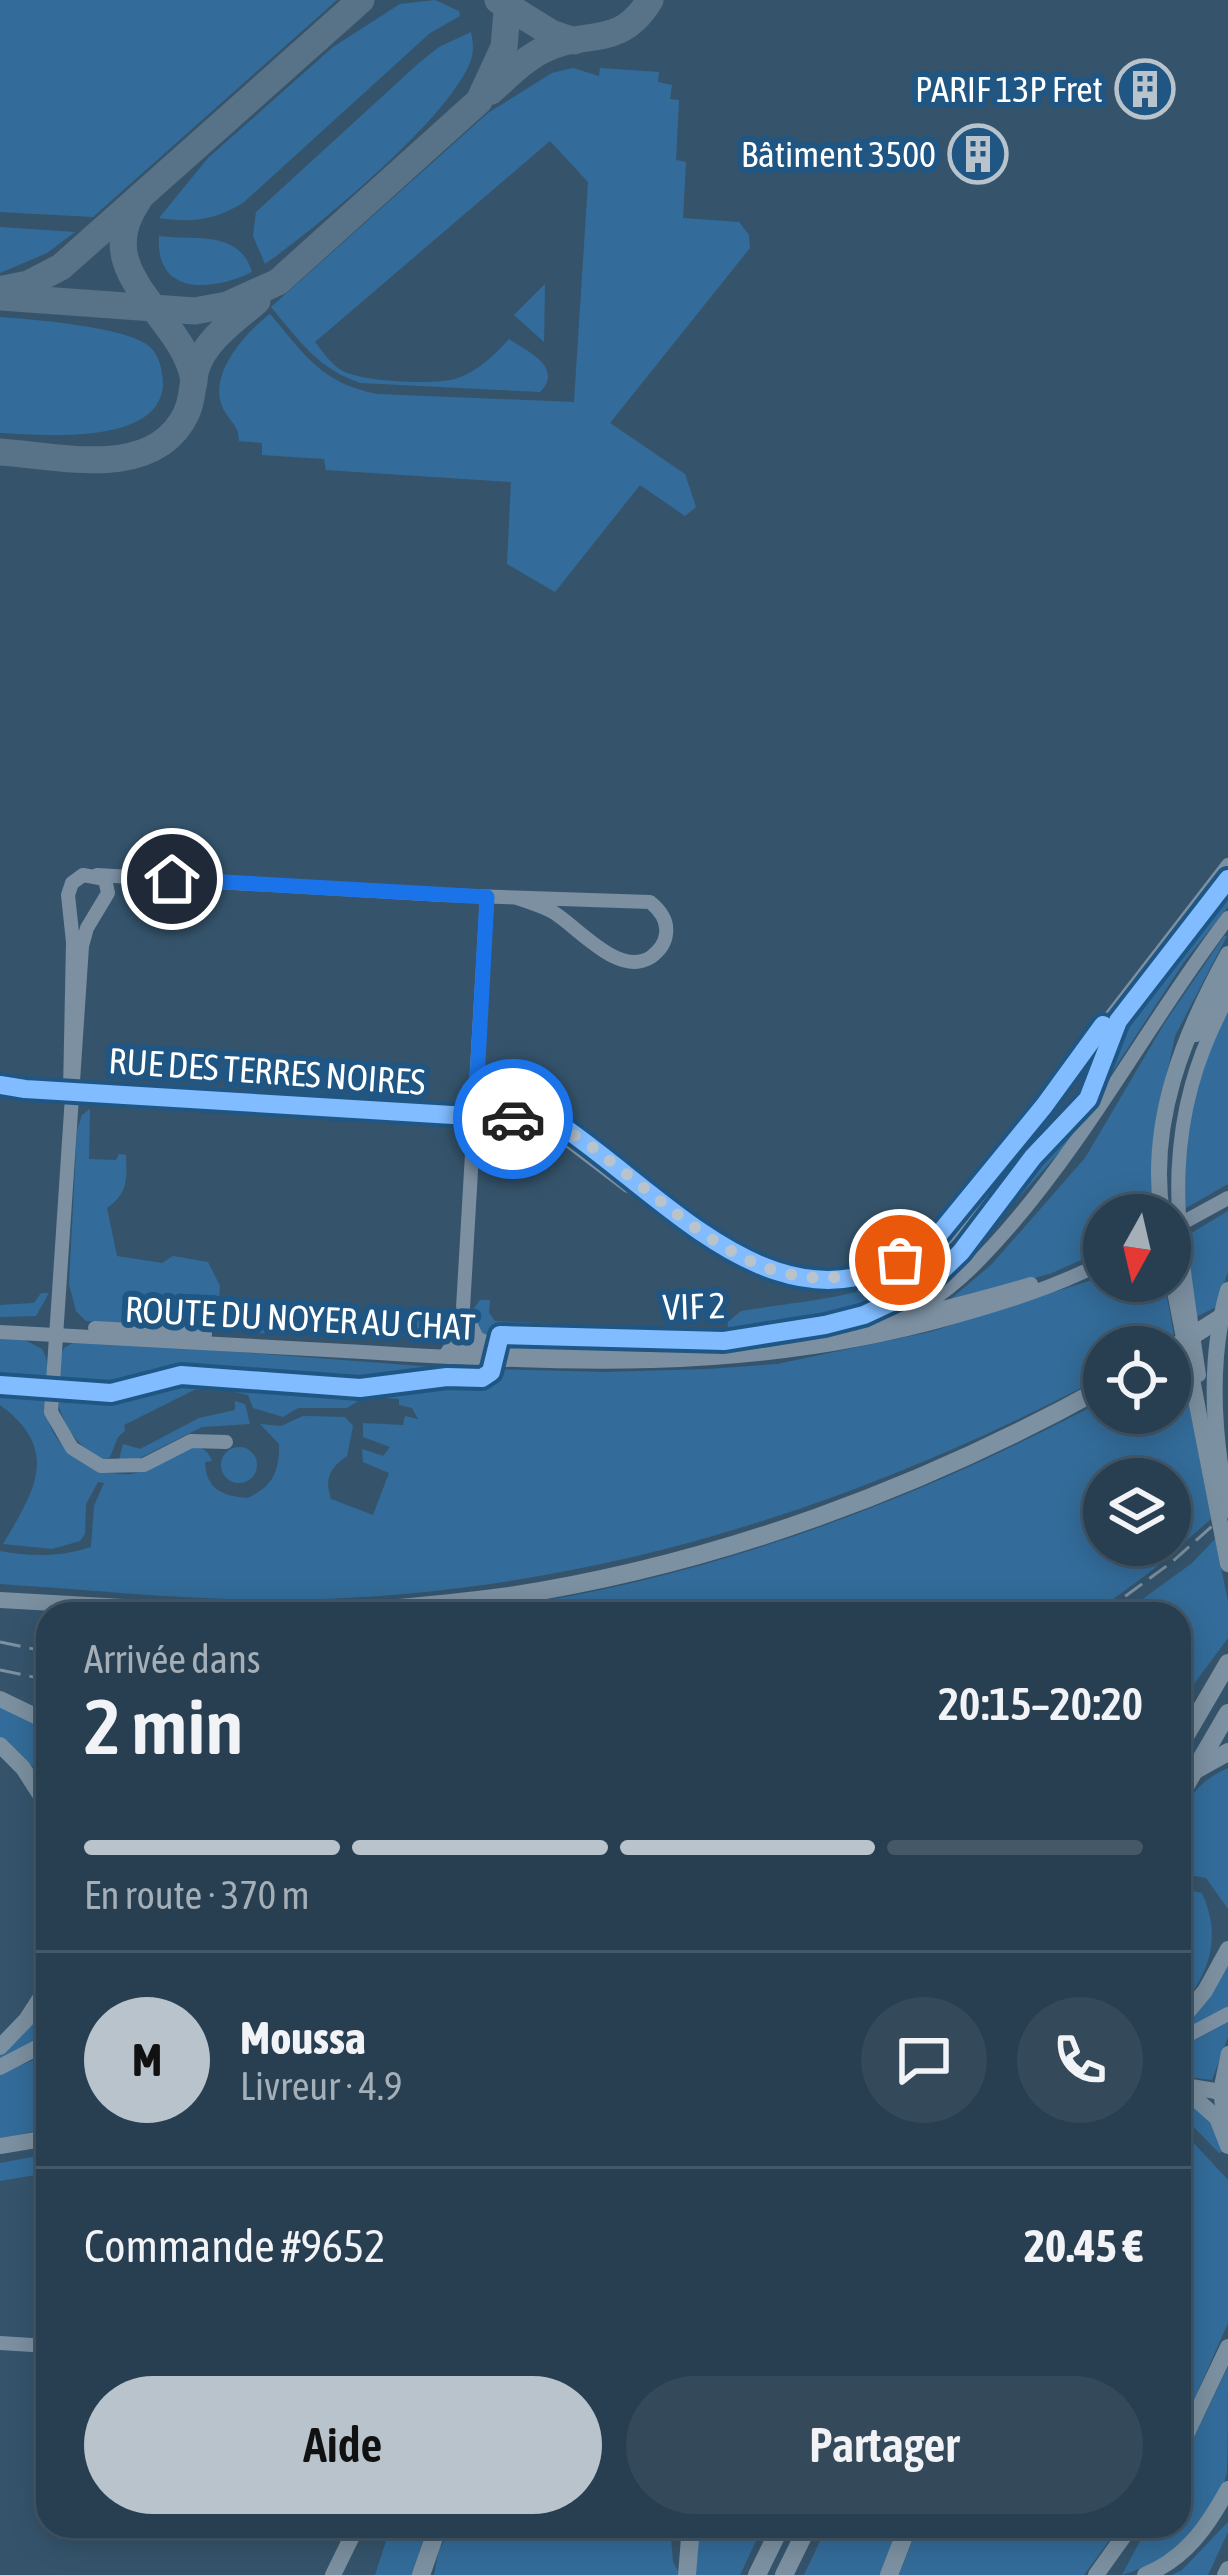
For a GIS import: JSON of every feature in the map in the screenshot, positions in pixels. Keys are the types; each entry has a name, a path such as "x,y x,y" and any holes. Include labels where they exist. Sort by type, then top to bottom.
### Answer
{"highway":[{"path":"1191,1337 1228,1313"},
{"path":"453,1602 511,1596 608,1576 764,1535 922,1477 1023,1432 1083,1399"},
{"path":"1191,1726 1228,1663"},
{"path":"1191,1776 1228,1713"},
{"path":"1191,1772 1228,1752"},
{"path":"421,2575 434,2538"},
{"path":"681,2538 687,2569"},
{"path":"687,2569 691,2538"},
{"path":"757,2575 775,2538"},
{"path":"784,2575 802,2538"},
{"path":"889,2575 903,2538"}],"main road":[{"path":"1161,1194 1160,1135 1177,1059 1228,954"},
{"path":"1228,1290 1217,1338 1214,1426 1228,1510"},
{"path":"1177,1302 1228,1564"},
{"path":"0,1600 36,1602"},
{"path":"0,1699 36,1716"},
{"path":"0,1744 36,1788"},
{"path":"1191,2007 1228,1949"},
{"path":"0,2047 36,2005"},
{"path":"0,2067 36,2048"},
{"path":"1199,2090 1228,2142"},
{"path":"0,2146 36,2140"},
{"path":"1191,2425 1227,2349"},
{"path":"1144,2575 1163,2567 1196,2539 1228,2488"},
{"path":"333,2575 351,2538"},
{"path":"1096,2575 1125,2538"},
{"path":"1110,2575 1129,2538"}],"street":[{"name":"RUE DES TERRES NOIRES","path":"25,1089 533,1120 562,1126 752,1265 804,1278 847,1277 900,1260 940,1233 1228,865"},
{"path":"70,1092 73,942 68,895 72,883 83,875 650,902 666,924 666,939 644,961 628,962 612,956 549,909 517,898"},
{"path":"97,875 105,879 108,893 82,946 51,1412 72,1448 101,1466 144,1465 191,1441 226,1442"},
{"path":"448,1353 460,1334 463,1308 487,897"},
{"path":"870,1328 914,1311 948,1289 1046,1185 1228,918"},
{"path":"1172,1082 1228,976"},
{"path":"1214,1426 1203,1406 1175,1196 1183,1117 1193,1077 1228,997"},
{"path":"0,1084 25,1089"},
{"path":"0,1097 25,1089"},
{"path":"1191,1219 1228,1198"},
{"name":"ROUTE DU NOYER AU CHAT","path":"448,1353 500,1348 664,1353 757,1345 870,1328 1083,1267"},
{"name":"ROUTE DU NOYER AU CHAT","path":"0,1328 174,1330 636,1364 769,1354 887,1335 1061,1284 1083,1272"},
{"path":"463,1308 477,1337 500,1348"},
{"path":"1191,2034 1228,2014"},
{"path":"1228,2053 1199,2090 1228,2142"},
{"path":"0,2343 36,2345"}],"shaded area":[{"path":"0,0 337,0 93,217 0,212"},
{"path":"435,0 459,11 460,16 430,33 244,202 203,219 159,218 208,158 333,47 400,4"},
{"path":"471,32 471,60 437,111 347,198 265,264 253,236 256,212 420,62"},
{"path":"573,68 599,76 600,68 659,72 658,82 672,85 670,99 679,100 676,160 686,162 683,218 739,222 749,235 750,248 610,423 685,474 696,507 685,516 640,485 555,592 507,564 511,482 326,470 324,459 262,455 262,443 239,441 219,393 232,355 270,314 316,365 358,389 377,394 574,402 588,182 550,141 315,342 333,364 350,374 431,382 471,372 509,339 546,368 546,383 540,392 361,383 321,362 271,307 488,113 552,73"},
{"path":"0,227 75,232 47,253 0,273"},
{"path":"159,236 226,243 246,258 252,272 204,285 176,279 160,256"},
{"path":"545,284 544,342 514,315"},
{"path":"0,317 97,329 146,344 162,374 157,405 142,419 96,433 0,433"},
{"path":"1228,883 1228,907 1184,962 1062,1149 964,1264 930,1295 894,1314 863,1322 725,1342 489,1341 477,1329 471,1312 480,1300 490,1300 489,1313 495,1321 727,1332 728,1322 741,1311 853,1293 932,1261 978,1215 1045,1124 1076,1097 1095,1061"},
{"path":"1227,936 1175,1036 1159,1111 1155,1194 1083,1194 1083,1259 1052,1273 946,1303 992,1264 1085,1158 1164,1024"},
{"path":"1228,1008 1228,1184 1191,1205 1191,1194 1180,1194 1180,1181 1197,1077"},
{"path":"90,1109 89,1159 116,1160 119,1154 126,1155 125,1185 107,1208 117,1256 162,1263 173,1256 208,1262 220,1286 217,1321 234,1322 236,1313 242,1314 238,1329 86,1321 76,1311 69,1284 77,1130 82,1115"},
{"path":"1228,1211 1228,1272 1216,1307 1196,1317 1191,1287 1191,1233"},
{"path":"1083,1283 1083,1302 1168,1302 1172,1326 1083,1326 1083,1386 910,1467 811,1505 608,1563 504,1582 290,1600 0,1584 0,1551 46,1555 91,1547 94,1506 104,1483 98,1482 86,1504 85,1534 80,1541 52,1549 3,1544 32,1489 36,1455 31,1438 0,1405 0,1337 21,1338 42,1349 50,1426 66,1449 90,1466 131,1474 190,1445 210,1457 212,1461 205,1462 212,1485 223,1493 247,1498 268,1484 278,1462 279,1444 260,1424 281,1426 303,1416 345,1417 353,1426 347,1456 330,1474 331,1499 373,1515 389,1473 363,1462 362,1449 383,1456 390,1447 363,1437 363,1423 403,1425 405,1416 418,1419 412,1408 399,1405 399,1399 366,1396 347,1408 298,1408 283,1417 253,1408 248,1395 235,1392 234,1384 194,1390 124,1425 110,1457 103,1460 77,1440 61,1413 56,1381 64,1348 78,1340 447,1368 604,1372 777,1364 930,1332"},
{"path":"41,1293 49,1293 36,1316 0,1317 0,1305 34,1303"},
{"path":"260,1314 260,1325 283,1327 285,1315 458,1319 450,1345 352,1325 288,1334 255,1333 249,1323"},
{"path":"235,1401 245,1404 250,1424 202,1427 134,1461 119,1460 123,1444 140,1449 199,1418 235,1410"},
{"path":"1083,1411 1083,1434 1191,1434 1191,1415 1211,1519 1191,1537 1191,1458 1083,1458 1083,1566 1157,1566 1109,1602 537,1602 702,1565 785,1539 867,1510"},
{"path":"239,1447 252,1452 257,1465 252,1478 239,1483 226,1478 221,1465 226,1452"},
{"path":"1215,1539 1228,1601 1228,1638 1191,1688 1191,1602 1138,1602 1191,1564"},
{"path":"0,1705 36,1724 36,1769 0,1738"},
{"path":"1228,1768 1228,1909 1206,1878 1191,1875 1191,1798"},
{"path":"1191,1891 1202,1893 1211,1925 1210,1954 1191,1992"},
{"path":"1228,1965 1228,2009 1191,2028 1191,2017"},
{"path":"36,2018 36,2042 0,2061 0,2052"},
{"path":"1228,2022 1228,2037 1212,2080 1191,2077 1191,2042"},
{"path":"36,2059 36,2131 0,2139 0,2074"},
{"path":"1191,2103 1213,2126 1224,2151 1219,2153 1191,2124"},
{"path":"1191,2140 1228,2180 1228,2323 1191,2407"},
{"path":"36,2156 36,2175 0,2181 0,2163"},
{"path":"1228,2367 1227,2473 1211,2509 1191,2534 1191,2443"},
{"path":"1228,2522 1208,2575 1172,2575 1182,2570"},
{"path":"387,2538 424,2538 413,2575 375,2575"},
{"path":"446,2538 671,2538 673,2562 680,2575 434,2575"},
{"path":"698,2538 757,2538 740,2575 696,2575"},
{"path":"821,2538 899,2538 882,2575 804,2575"},
{"path":"913,2538 1111,2538 1084,2575 899,2575"},
{"path":"1142,2538 1188,2538 1157,2560 1122,2575"}],"taxiway":[{"path":"3,289 28,284 61,267 361,0"},
{"path":"498,0 551,33 574,41"},
{"path":"0,297 195,311 227,305 278,282 479,101 504,47 508,0"},
{"path":"491,91 543,50 626,26 650,0"},
{"path":"138,201 125,227 124,251 131,273 187,358 194,382"},
{"path":"0,452 103,460 152,449 171,435 186,414 196,369 206,349 257,301"}],"railway":[{"path":"1117,1602 1228,1512"},
{"path":"0,1642 36,1650"},
{"path":"0,1670 36,1678"}],"cycle path":[{"name":"VIF 2","path":"0,1385 111,1393 181,1375 360,1388 447,1377 482,1378 491,1372 500,1335 724,1341 864,1315 926,1286 961,1252 1033,1157 1088,1099 1118,1021 1228,879"},
{"path":"0,1085 533,1120 562,1126 694,1227 740,1256 787,1274 836,1280 887,1267 940,1233 1103,1025"}],"way so far":[{"path":"513,1119 562,1126 752,1265 823,1279 847,1277 900,1260"}],"place":[{"name":"PARIF 13P Fret","path":"1145,89"},
{"name":"Bâtiment 3500","path":"978,154"}],"route":[{"path":"172,879 487,897 475,1117 513,1119"}]}
